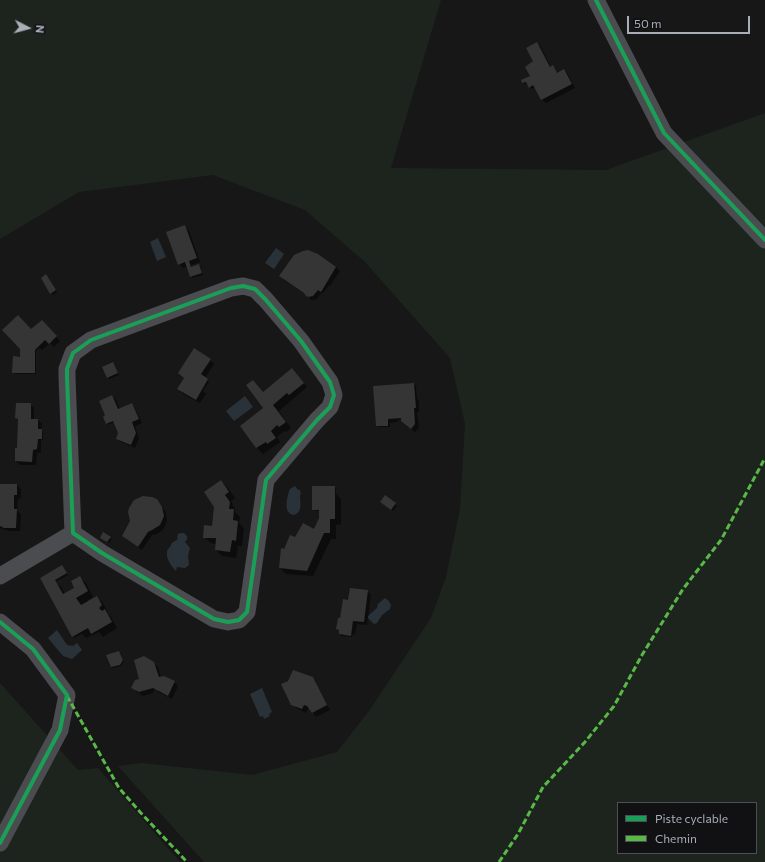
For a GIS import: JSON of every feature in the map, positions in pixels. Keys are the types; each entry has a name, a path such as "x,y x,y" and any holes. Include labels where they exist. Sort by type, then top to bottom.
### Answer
{"street":[{"path":"596,0 664,133 765,240"},
{"path":"243,286 255,289 301,341 330,382 334,395 330,407 317,420 266,480 247,612 239,620 228,622 214,619 102,554 72,533 67,377 73,353 91,340 231,288 243,286"},
{"path":"0,576 72,533"},
{"path":"0,622 33,649 67,695 60,730 0,843"}],"shaded area":[{"path":"0,0 441,0 391,168 606,170 765,113 765,862 204,862 118,766 142,763 252,775 337,752 369,711 431,618 446,577 460,509 465,424 450,358 365,262 305,210 213,175 79,192 0,239"},
{"path":"158,238 166,257 157,261 150,242"},
{"path":"276,248 284,254 274,269 265,263"},
{"path":"245,396 253,407 234,421 226,411"},
{"path":"295,486 298,490 300,490 301,494 300,510 293,515 288,511 286,505 289,491"},
{"path":"184,533 187,536 185,542 190,548 188,556 189,565 185,568 177,567 176,571 168,560 167,552 172,543 177,540 178,534"},
{"path":"385,598 391,605 390,609 382,615 377,623 374,624 368,616"},
{"path":"57,630 67,645 73,646 77,643 82,650 72,659 63,656 48,638"},
{"path":"0,683 78,770 98,768 180,862 0,862"},
{"path":"262,688 272,712 269,714 270,716 264,719 263,716 260,717 250,694"}],"building":[{"path":"537,42 550,67 553,65 557,73 564,69 572,84 541,100 533,85 529,88 526,82 522,83 521,80 530,76 525,67 533,61 526,48"},
{"path":"185,225 197,258 189,261 191,267 199,264 202,273 190,277 185,262 178,265 166,232"},
{"path":"308,250 318,254 336,267 321,292 318,290 313,296 308,297 279,276 294,255"},
{"path":"46,274 56,290 50,294 41,278"},
{"path":"18,315 31,329 42,320 57,336 49,344 45,340 35,350 35,373 12,373 13,356 20,357 20,349 2,330"},
{"path":"194,348 211,359 201,374 208,379 196,400 177,389 184,378 178,373"},
{"path":"113,362 118,373 107,378 102,367"},
{"path":"292,368 304,383 289,395 287,393 273,405 286,422 279,427 277,425 271,431 276,438 267,444 266,442 256,448 240,426 263,408 246,385 253,380 263,392"},
{"path":"414,383 416,408 414,408 415,424 411,429 401,421 401,418 388,419 388,426 376,426 373,386"},
{"path":"112,395 118,409 132,403 139,419 132,422 136,433 131,445 116,439 118,433 113,421 106,424 103,417 105,415 99,401"},
{"path":"16,403 31,403 31,419 38,419 38,429 42,429 42,439 38,439 37,449 33,450 32,462 15,461 18,419 15,418"},
{"path":"221,480 229,492 225,495 230,502 229,509 234,509 233,520 238,521 236,541 232,540 230,552 215,550 216,538 203,538 204,525 212,526 214,507 204,492"},
{"path":"0,484 17,484 17,495 14,495 14,509 17,509 16,528 4,528 0,526"},
{"path":"312,486 335,486 335,519 330,519 330,533 324,533 307,571 279,568 281,548 284,549 290,535 295,537 303,523 314,529 319,518 319,510 312,510"},
{"path":"385,495 396,503 391,510 380,502"},
{"path":"143,496 157,499 162,507 164,516 160,525 148,532 138,547 122,536 130,521 128,512 129,508 134,500"},
{"path":"103,532 111,537 107,542 100,538"},
{"path":"62,565 67,573 55,580 63,594 74,588 71,581 80,576 88,591 76,598 81,605 97,596 102,605 99,608 102,611 105,609 112,622 91,634 88,628 72,637 40,578"},
{"path":"350,588 368,590 364,622 353,621 351,636 339,634 339,630 336,629 338,618 340,618 343,599 348,600"},
{"path":"119,651 123,660 120,665 111,667 106,655"},
{"path":"144,656 154,662 159,677 164,676 175,681 168,696 153,688 139,692 131,688 135,680 139,679 134,660"},
{"path":"293,670 313,677 327,705 312,713 307,706 304,705 302,709 291,705 281,684 288,681"}],"marked path":[{"path":"499,862 518,834 543,787 585,742 614,706 642,655 683,589 721,540 765,458"},
{"path":"67,696 119,788 187,862"}],"cycle path":[{"path":"596,0 664,133 765,240"},
{"path":"243,286 255,289 301,341 330,382 334,395 330,407 317,420 266,480 247,612 239,620 228,622 214,619 102,553 73,533 67,369 73,353 91,340 231,288 243,286"},
{"path":"0,622 33,649 67,695 60,730 0,843"}]}
